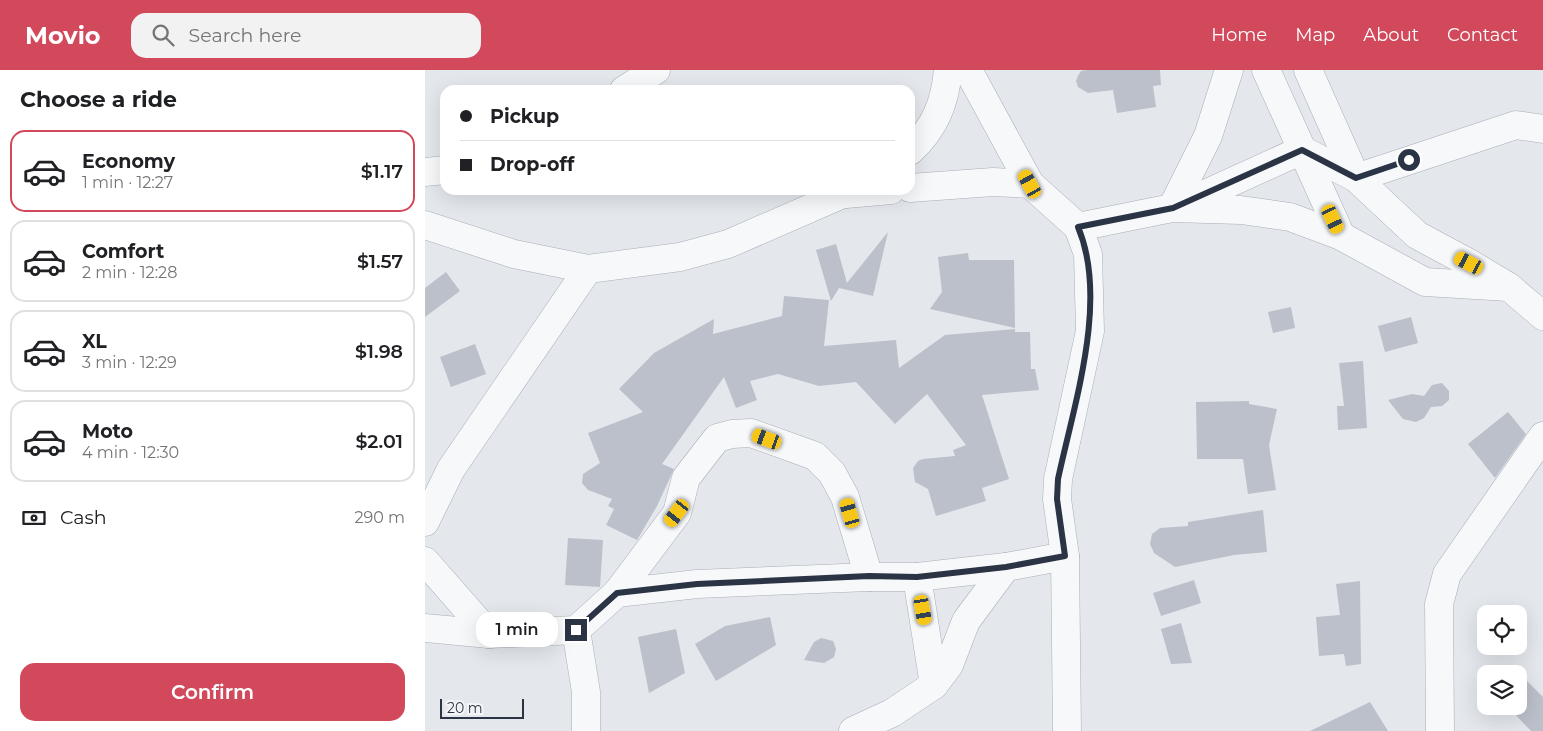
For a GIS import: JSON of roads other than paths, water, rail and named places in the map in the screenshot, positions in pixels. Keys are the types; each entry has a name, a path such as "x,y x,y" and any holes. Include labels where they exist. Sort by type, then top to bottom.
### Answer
{"street":[{"path":"631,85 656,70"},
{"path":"915,146 928,132 939,113 945,95 948,70"},
{"path":"968,70 1030,184 1078,227 1088,254 1090,331 1058,479 1057,499 1065,556 1067,731"},
{"path":"1173,208 1208,136 1229,70"},
{"path":"1266,70 1341,236"},
{"path":"1308,70 1356,178"},
{"path":"1356,178 1516,125 1543,128"},
{"path":"1078,227 1173,208 1302,150"},
{"path":"1302,150 1356,178 1417,236 1469,263 1509,287 1543,316"},
{"path":"425,172 440,170"},
{"path":"915,188 993,182 1030,184"},
{"path":"425,225 514,254 588,269 680,257 728,244 842,195"},
{"path":"1173,208 1241,210 1290,218 1341,236 1425,282 1509,287"},
{"path":"425,522 451,469 588,269"},
{"path":"425,628 489,634 576,630 617,593 677,513 686,478 717,438 732,434 751,433 815,456 832,473 845,497 869,576"},
{"path":"1439,731 1439,604 1447,574 1543,436"},
{"path":"617,593 697,584 869,576 917,577 1006,567 1065,556"},
{"path":"425,561 489,634"},
{"path":"853,731 891,713 934,685 949,665 966,620 1006,567"},
{"path":"917,577 934,685"},
{"path":"576,630 586,692 586,731"}]}
